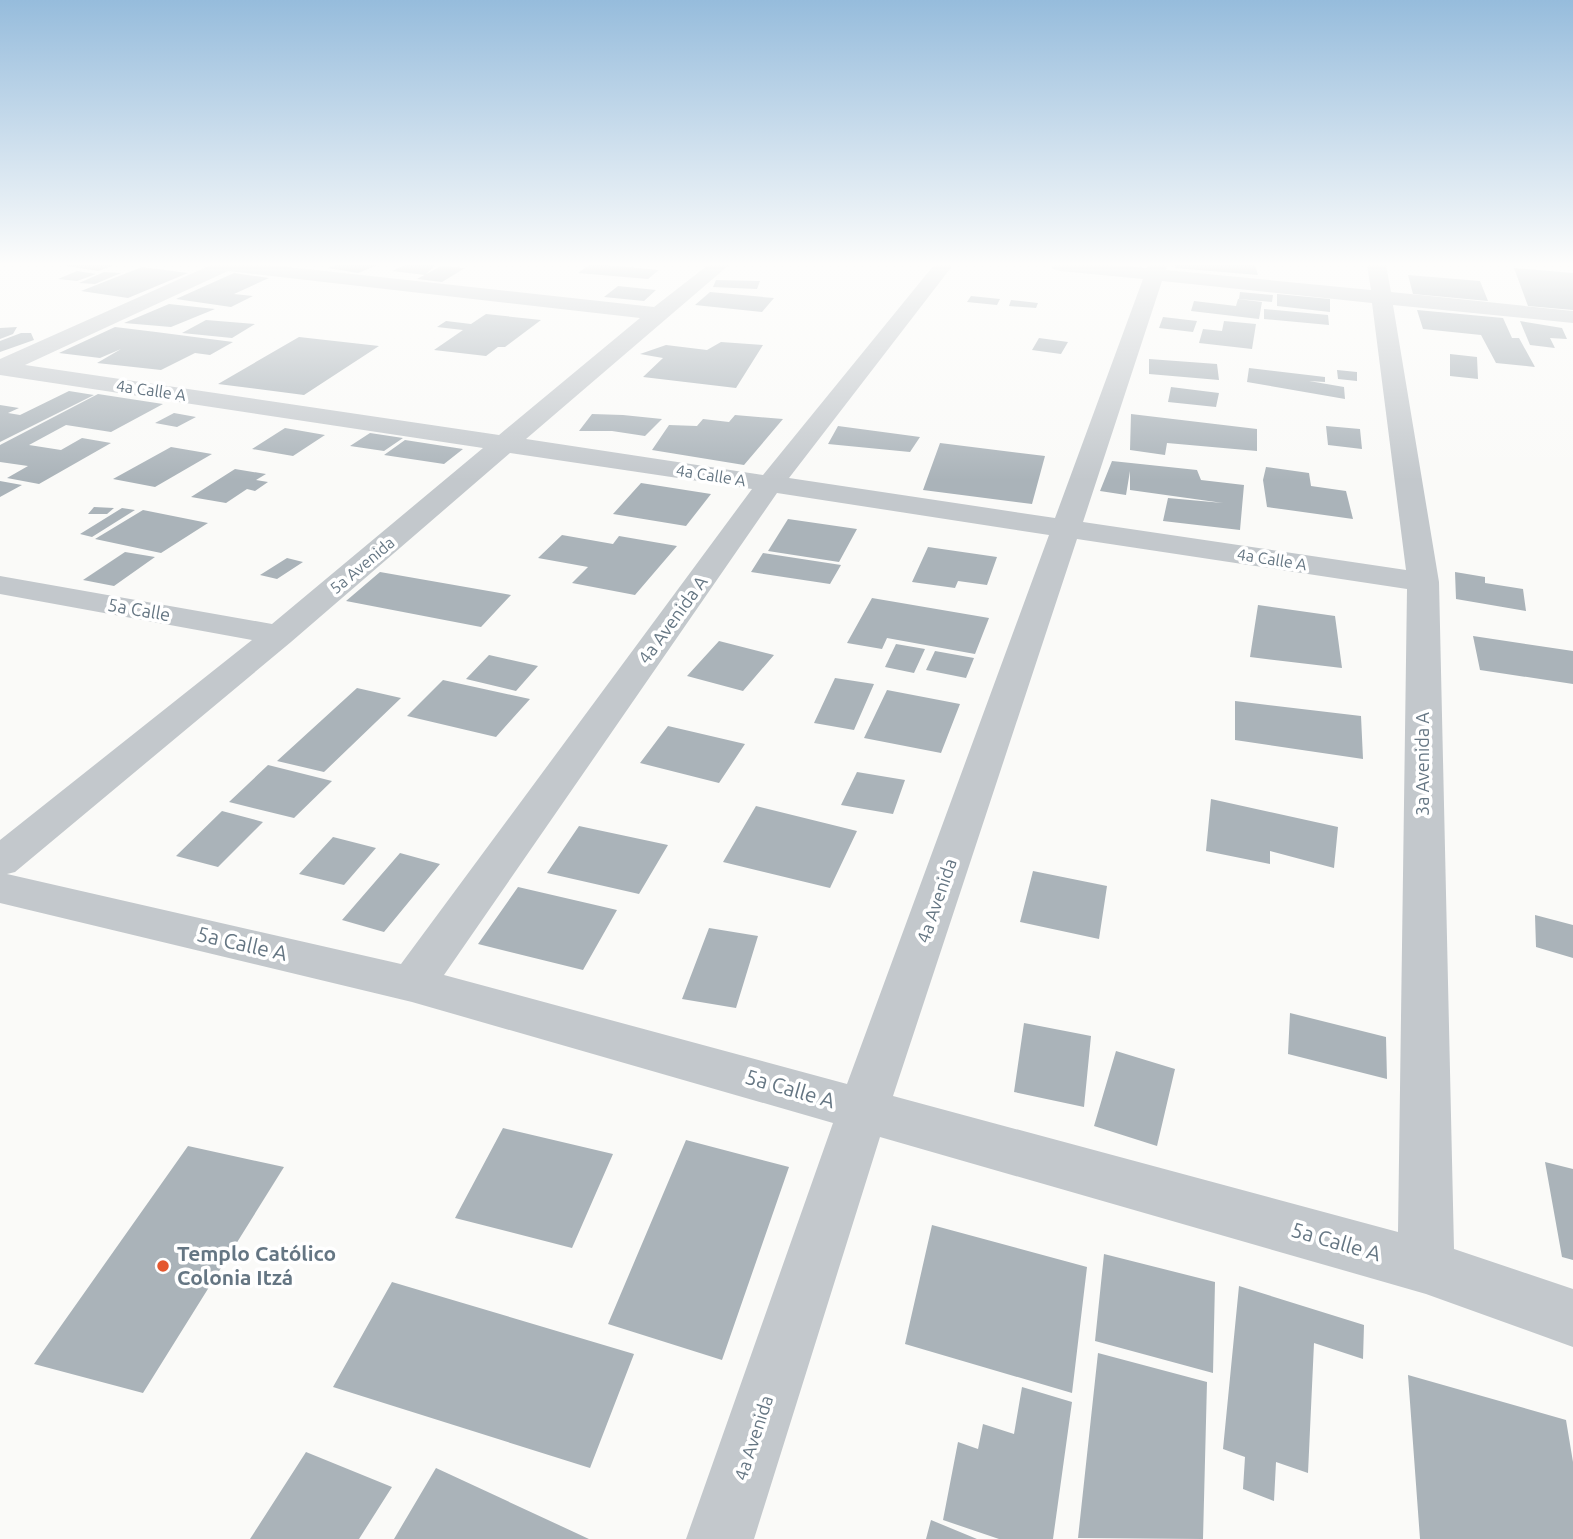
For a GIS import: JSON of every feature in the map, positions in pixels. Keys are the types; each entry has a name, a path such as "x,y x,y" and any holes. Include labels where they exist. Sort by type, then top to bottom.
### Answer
{"street":[{"path":"0,368 68,337"},
{"name":"5a Avenida","path":"0,862 279,635 631,337"},
{"name":"4a Avenida A","path":"412,984 771,484 887,337"},
{"name":"4a Avenida","path":"720,1539 863,1110 1133,337"},
{"name":"3a Avenida A","path":"1388,337 1423,582 1426,1267"},
{"name":"4a Calle A","path":"0,368 1423,582"},
{"name":"5a Calle","path":"0,585 279,635"},
{"name":"5a Calle A","path":"0,888 412,984 1426,1267 1573,1318"}],"building":[{"path":"11,337 33,337 34,340 0,352 0,341"},
{"path":"94,337 192,337 233,342 210,355 195,353 161,370 97,363 121,349 100,358 59,353"},
{"path":"299,337 379,346 304,395 218,384"},
{"path":"453,337 519,337 486,356 434,350"},
{"path":"1201,337 1254,337 1252,349 1199,343"},
{"path":"1482,337 1519,338 1535,367 1496,363"},
{"path":"1527,337 1566,337 1567,339 1550,338 1555,348 1530,345"},
{"path":"1039,338 1068,342 1061,354 1032,350"},
{"path":"721,342 763,345 736,388 643,377 663,358 640,354 666,345 707,350"},
{"path":"1450,354 1477,357 1478,379 1450,376"},
{"path":"1149,359 1217,364 1219,380 1149,374"},
{"path":"1249,368 1325,377 1325,382 1309,381 1344,387 1345,399 1247,382"},
{"path":"1337,370 1357,372 1357,381 1338,379"},
{"path":"1171,387 1219,393 1216,407 1168,402"},
{"path":"69,391 94,395 0,442 0,405 19,408 8,413 20,415"},
{"path":"98,394 163,404 111,432 66,425 29,445 61,450 82,438 111,443 39,484 7,478 28,466 0,462 0,445"},
{"path":"174,413 196,417 177,427 155,423"},
{"path":"592,414 662,419 645,436 612,431 579,431"},
{"path":"1131,414 1257,429 1257,451 1167,443 1165,455 1130,450"},
{"path":"735,415 783,419 744,465 652,450 669,425 697,426 703,419 729,422"},
{"path":"838,426 920,437 910,452 828,444"},
{"path":"1326,426 1360,429 1362,449 1328,445"},
{"path":"285,428 325,435 293,456 252,449"},
{"path":"370,433 403,438 384,451 350,446"},
{"path":"405,440 463,449 444,464 384,455"},
{"path":"940,443 1045,456 1032,504 923,490"},
{"path":"171,447 212,454 155,487 113,479"},
{"path":"1112,461 1197,470 1201,480 1244,485 1240,530 1163,521 1168,498 1223,503 1130,490 1130,471 1126,495 1100,491"},
{"path":"1266,467 1309,473 1311,486 1346,491 1353,519 1267,507 1263,480"},
{"path":"235,469 266,474 256,480 268,482 255,491 247,489 226,503 191,497"},
{"path":"0,481 22,485 0,497"},
{"path":"641,483 711,494 686,526 613,514"},
{"path":"94,507 114,508 107,514 88,514"},
{"path":"122,508 135,510 92,537 80,534"},
{"path":"143,510 208,523 161,553 95,539"},
{"path":"788,519 857,529 839,562 768,551"},
{"path":"562,535 613,544 619,536 677,546 635,595 572,583 588,567 538,558"},
{"path":"928,547 997,557 987,585 958,581 955,588 912,582"},
{"path":"125,552 155,557 114,586 83,580"},
{"path":"763,553 841,565 830,584 751,572"},
{"path":"287,558 303,562 277,579 260,575"},
{"path":"380,572 511,595 481,627 346,601"},
{"path":"1455,572 1485,577 1485,583 1523,589 1526,611 1456,599"},
{"path":"872,598 989,618 975,654 887,638 882,649 847,643"},
{"path":"1258,605 1335,616 1342,668 1250,657"},
{"path":"1473,636 1573,651 1573,684 1480,670"},
{"path":"719,641 774,655 743,691 687,676"},
{"path":"896,644 925,649 914,673 885,667"},
{"path":"935,651 974,658 966,678 926,670"},
{"path":"489,655 538,666 516,691 466,679"},
{"path":"835,678 874,684 854,730 814,723"},
{"path":"443,680 530,699 496,737 407,716"},
{"path":"357,688 401,698 324,772 277,761"},
{"path":"887,690 960,704 941,753 864,738"},
{"path":"1235,701 1361,716 1363,759 1235,740"},
{"path":"668,726 745,744 719,783 640,763"},
{"path":"268,765 332,781 294,818 229,802"},
{"path":"857,772 905,780 893,814 841,805"},
{"path":"1211,799 1338,827 1334,868 1270,851 1270,864 1206,851"},
{"path":"756,806 857,831 830,888 723,862"},
{"path":"222,811 263,822 218,867 176,856"},
{"path":"579,826 668,845 639,894 547,873"},
{"path":"333,837 376,848 344,885 299,874"},
{"path":"400,853 440,864 384,932 342,920"},
{"path":"1033,871 1107,886 1099,939 1020,922"},
{"path":"518,887 617,910 583,970 478,944"},
{"path":"1535,915 1573,925 1573,958 1536,947"},
{"path":"709,928 758,936 736,1008 682,999"},
{"path":"1290,1013 1386,1037 1387,1079 1288,1054"},
{"path":"1024,1023 1091,1036 1084,1107 1014,1092"},
{"path":"1116,1051 1175,1069 1157,1146 1094,1126"},
{"path":"503,1128 613,1154 572,1248 455,1218"},
{"path":"686,1140 789,1167 722,1360 608,1324"},
{"name":"Templo Católico Colonia Itzá","path":"188,1146 284,1167 143,1393 34,1364"},
{"path":"1545,1162 1573,1169 1573,1260 1562,1257"},
{"path":"932,1225 1087,1267 1072,1393 905,1344"},
{"path":"1104,1254 1215,1282 1213,1373 1095,1341"},
{"path":"392,1282 634,1354 590,1468 333,1387"},
{"path":"1239,1286 1364,1325 1363,1359 1314,1343 1308,1473 1276,1462 1274,1501 1243,1489 1245,1457 1223,1449"},
{"path":"1098,1353 1207,1382 1203,1539 1078,1538"},
{"path":"1408,1375 1566,1420 1573,1462 1573,1539 1420,1539"},
{"path":"1022,1387 1072,1402 1053,1539 999,1539 943,1520 958,1442 978,1449 983,1424 1014,1434"},
{"path":"306,1452 392,1487 359,1539 250,1539"},
{"path":"436,1468 589,1539 394,1539"},
{"path":"931,1520 977,1539 926,1539"}],"place":[{"name":"Templo Católico Colonia Itzá","path":"163,1266"}]}
